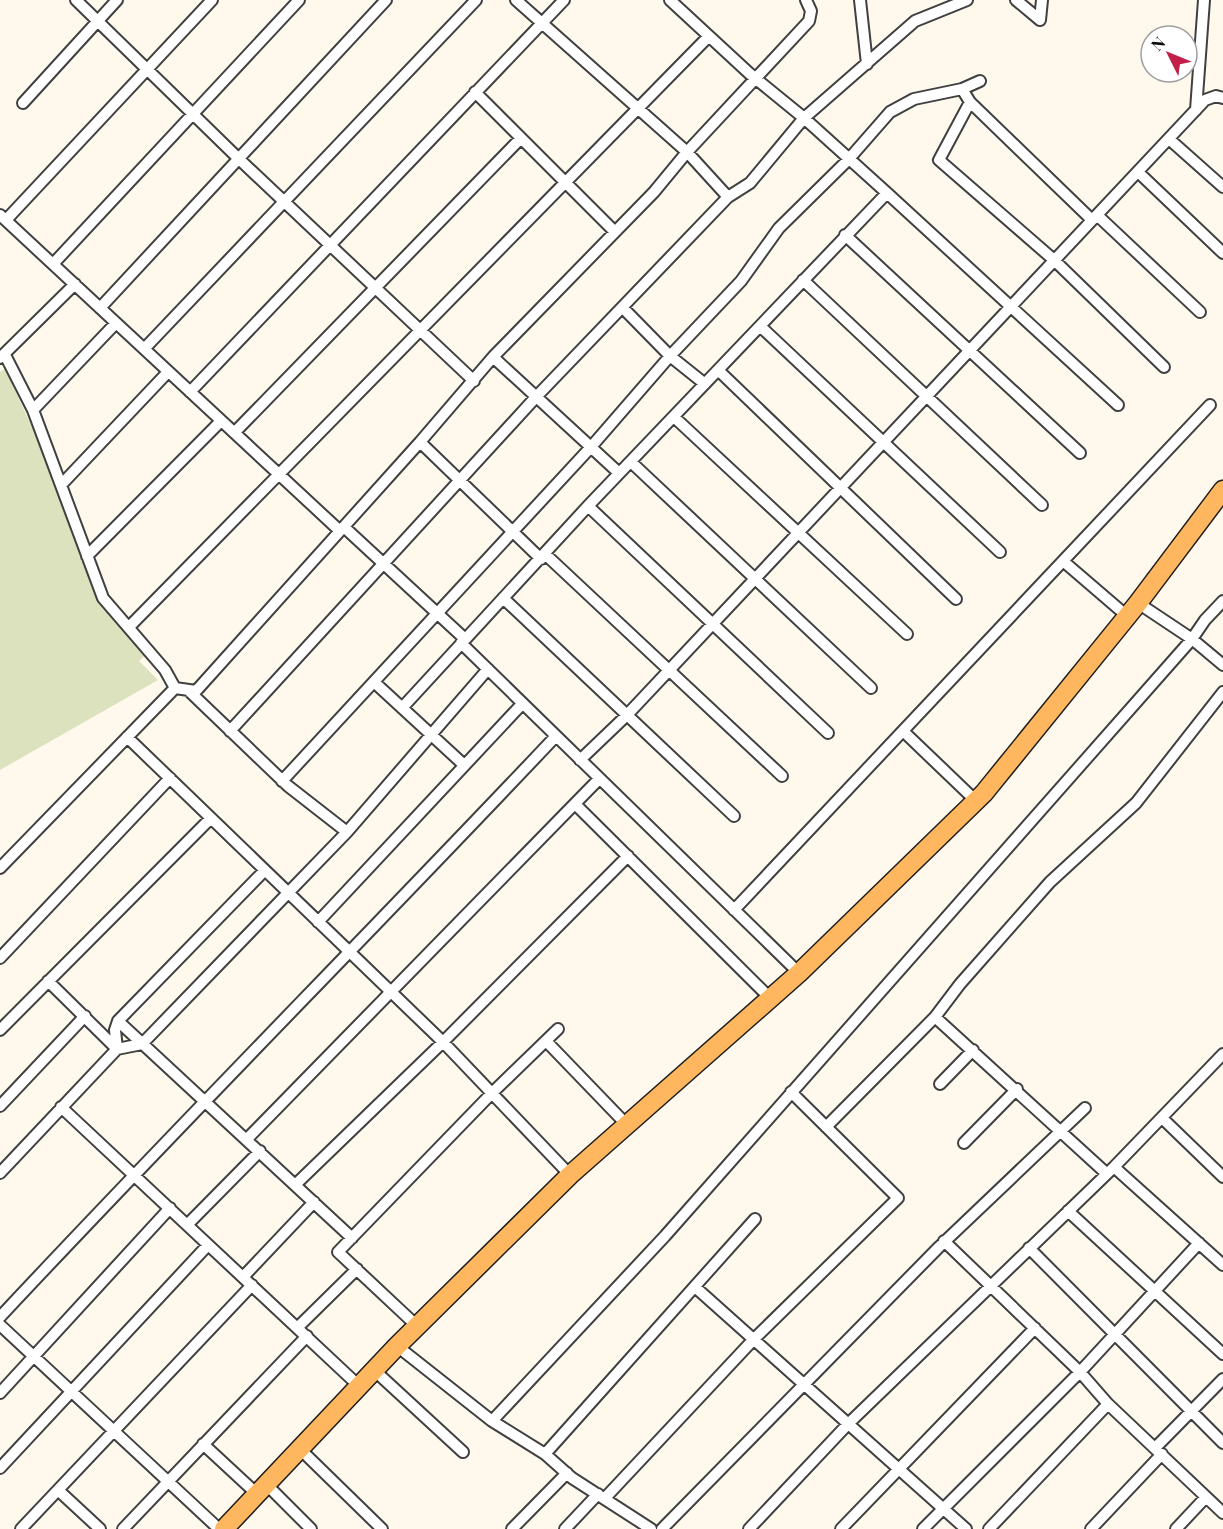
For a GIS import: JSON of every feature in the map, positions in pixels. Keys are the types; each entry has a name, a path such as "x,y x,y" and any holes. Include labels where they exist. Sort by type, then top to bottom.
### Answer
{"main road":[{"path":"224,1529 397,1346 570,1175 769,997 799,973 976,801 1132,609 1223,490"}],"street":[{"path":"76,0 239,159 474,381"},
{"path":"23,102 117,0"},
{"path":"212,0 3,217 280,475 342,529 385,562 438,613 522,704 799,973"},
{"path":"53,264 299,0"},
{"path":"100,308 386,0"},
{"path":"144,349 476,0"},
{"path":"516,0 687,152 728,197"},
{"path":"190,392 564,0"},
{"path":"670,0 1012,306 1118,405"},
{"path":"0,343 33,411 103,598 165,670 175,687 196,691 420,442 493,357 654,192 687,152 757,80 808,21 811,11 806,0"},
{"path":"860,0 867,63"},
{"path":"230,731 536,396 728,197 750,183 804,118 915,21 967,0"},
{"path":"1016,0 1040,20 1042,0"},
{"path":"1196,110 1204,0"},
{"path":"129,627 709,36"},
{"path":"282,781 741,281 779,228 848,160 890,112 914,99 962,89 980,81"},
{"path":"962,89 970,102 1200,312"},
{"path":"475,92 615,232"},
{"path":"579,760 626,716 1205,100 1216,96 1223,98"},
{"path":"970,102 939,160 1054,261 1164,367"},
{"path":"235,432 521,138"},
{"path":"1169,139 1223,187"},
{"path":"1138,172 1223,253"},
{"path":"402,708 619,473 887,193"},
{"path":"845,235 1080,453"},
{"path":"803,280 1042,505"},
{"path":"5,355 75,285"},
{"path":"623,308 670,356 705,384"},
{"path":"33,411 116,323"},
{"path":"760,326 1000,552"},
{"path":"493,357 619,473"},
{"path":"718,370 956,599"},
{"path":"61,485 168,372"},
{"path":"734,910 1210,405"},
{"path":"674,417 907,634"},
{"path":"87,556 221,421"},
{"path":"420,442 512,532 543,556 782,776"},
{"path":"630,462 871,688"},
{"path":"588,506 828,734"},
{"path":"1063,561 1132,609 1192,639 1223,665"},
{"path":"503,598 734,816"},
{"path":"492,1421 665,1236 1223,601"},
{"path":"0,1173 117,1049 142,1044 347,832 488,669"},
{"path":"374,682 464,765"},
{"path":"0,867 175,687"},
{"path":"189,691 282,781 347,832"},
{"path":"826,1127 935,1017 960,984 1050,882 1136,803 1222,695"},
{"path":"318,922 522,704"},
{"path":"903,731 976,801"},
{"path":"0,1317 133,1174 351,953 556,736"},
{"path":"127,737 443,1042 570,1175"},
{"path":"0,958 170,778"},
{"path":"247,1139 599,779"},
{"path":"575,804 769,997"},
{"path":"0,1030 211,818"},
{"path":"295,1185 443,1042 628,856"},
{"path":"117,1049 115,1030 118,1022 265,870"},
{"path":"48,981 117,1049"},
{"path":"0,1106 85,1016"},
{"path":"935,1017 1061,1129 1223,1265"},
{"path":"118,1022 352,1238"},
{"path":"417,1326 338,1252 492,1093 558,1029"},
{"path":"546,1041 626,1124"},
{"path":"940,1084 973,1050"},
{"path":"749,1529 849,1424 1110,1170 1223,1054"},
{"path":"964,1143 1017,1089"},
{"path":"565,1529 602,1496 754,1339 897,1198 791,1092"},
{"path":"61,1107 359,1386"},
{"path":"662,1529 944,1241 1085,1108"},
{"path":"1162,1118 1223,1177"},
{"path":"187,1225 260,1151"},
{"path":"243,1277 314,1202"},
{"path":"0,1393 170,1208"},
{"path":"1068,1210 1223,1354"},
{"path":"545,1454 755,1219"},
{"path":"944,1241 1080,1372 1108,1404 1223,1513"},
{"path":"923,1529 1080,1372 1199,1243"},
{"path":"0,1468 208,1245"},
{"path":"1029,1248 1223,1443"},
{"path":"297,1328 357,1269"},
{"path":"21,1529 252,1285"},
{"path":"695,1287 966,1529"},
{"path":"0,1325 219,1529"},
{"path":"841,1529 1035,1328"},
{"path":"123,1529 307,1336"},
{"path":"397,1346 492,1421 545,1454 567,1473 602,1496 636,1525 651,1529"},
{"path":"374,1370 463,1452"},
{"path":"1091,1529 1191,1412 1223,1379"},
{"path":"989,1529 1108,1404"},
{"path":"204,1444 311,1529"},
{"path":"300,1449 382,1529"},
{"path":"512,1529 567,1473"},
{"path":"58,1490 100,1529"},
{"path":"1176,1529 1206,1497"}],"green space":[{"path":"5,369 44,453 98,602 146,654 139,661 158,680 0,770 0,372"}]}
